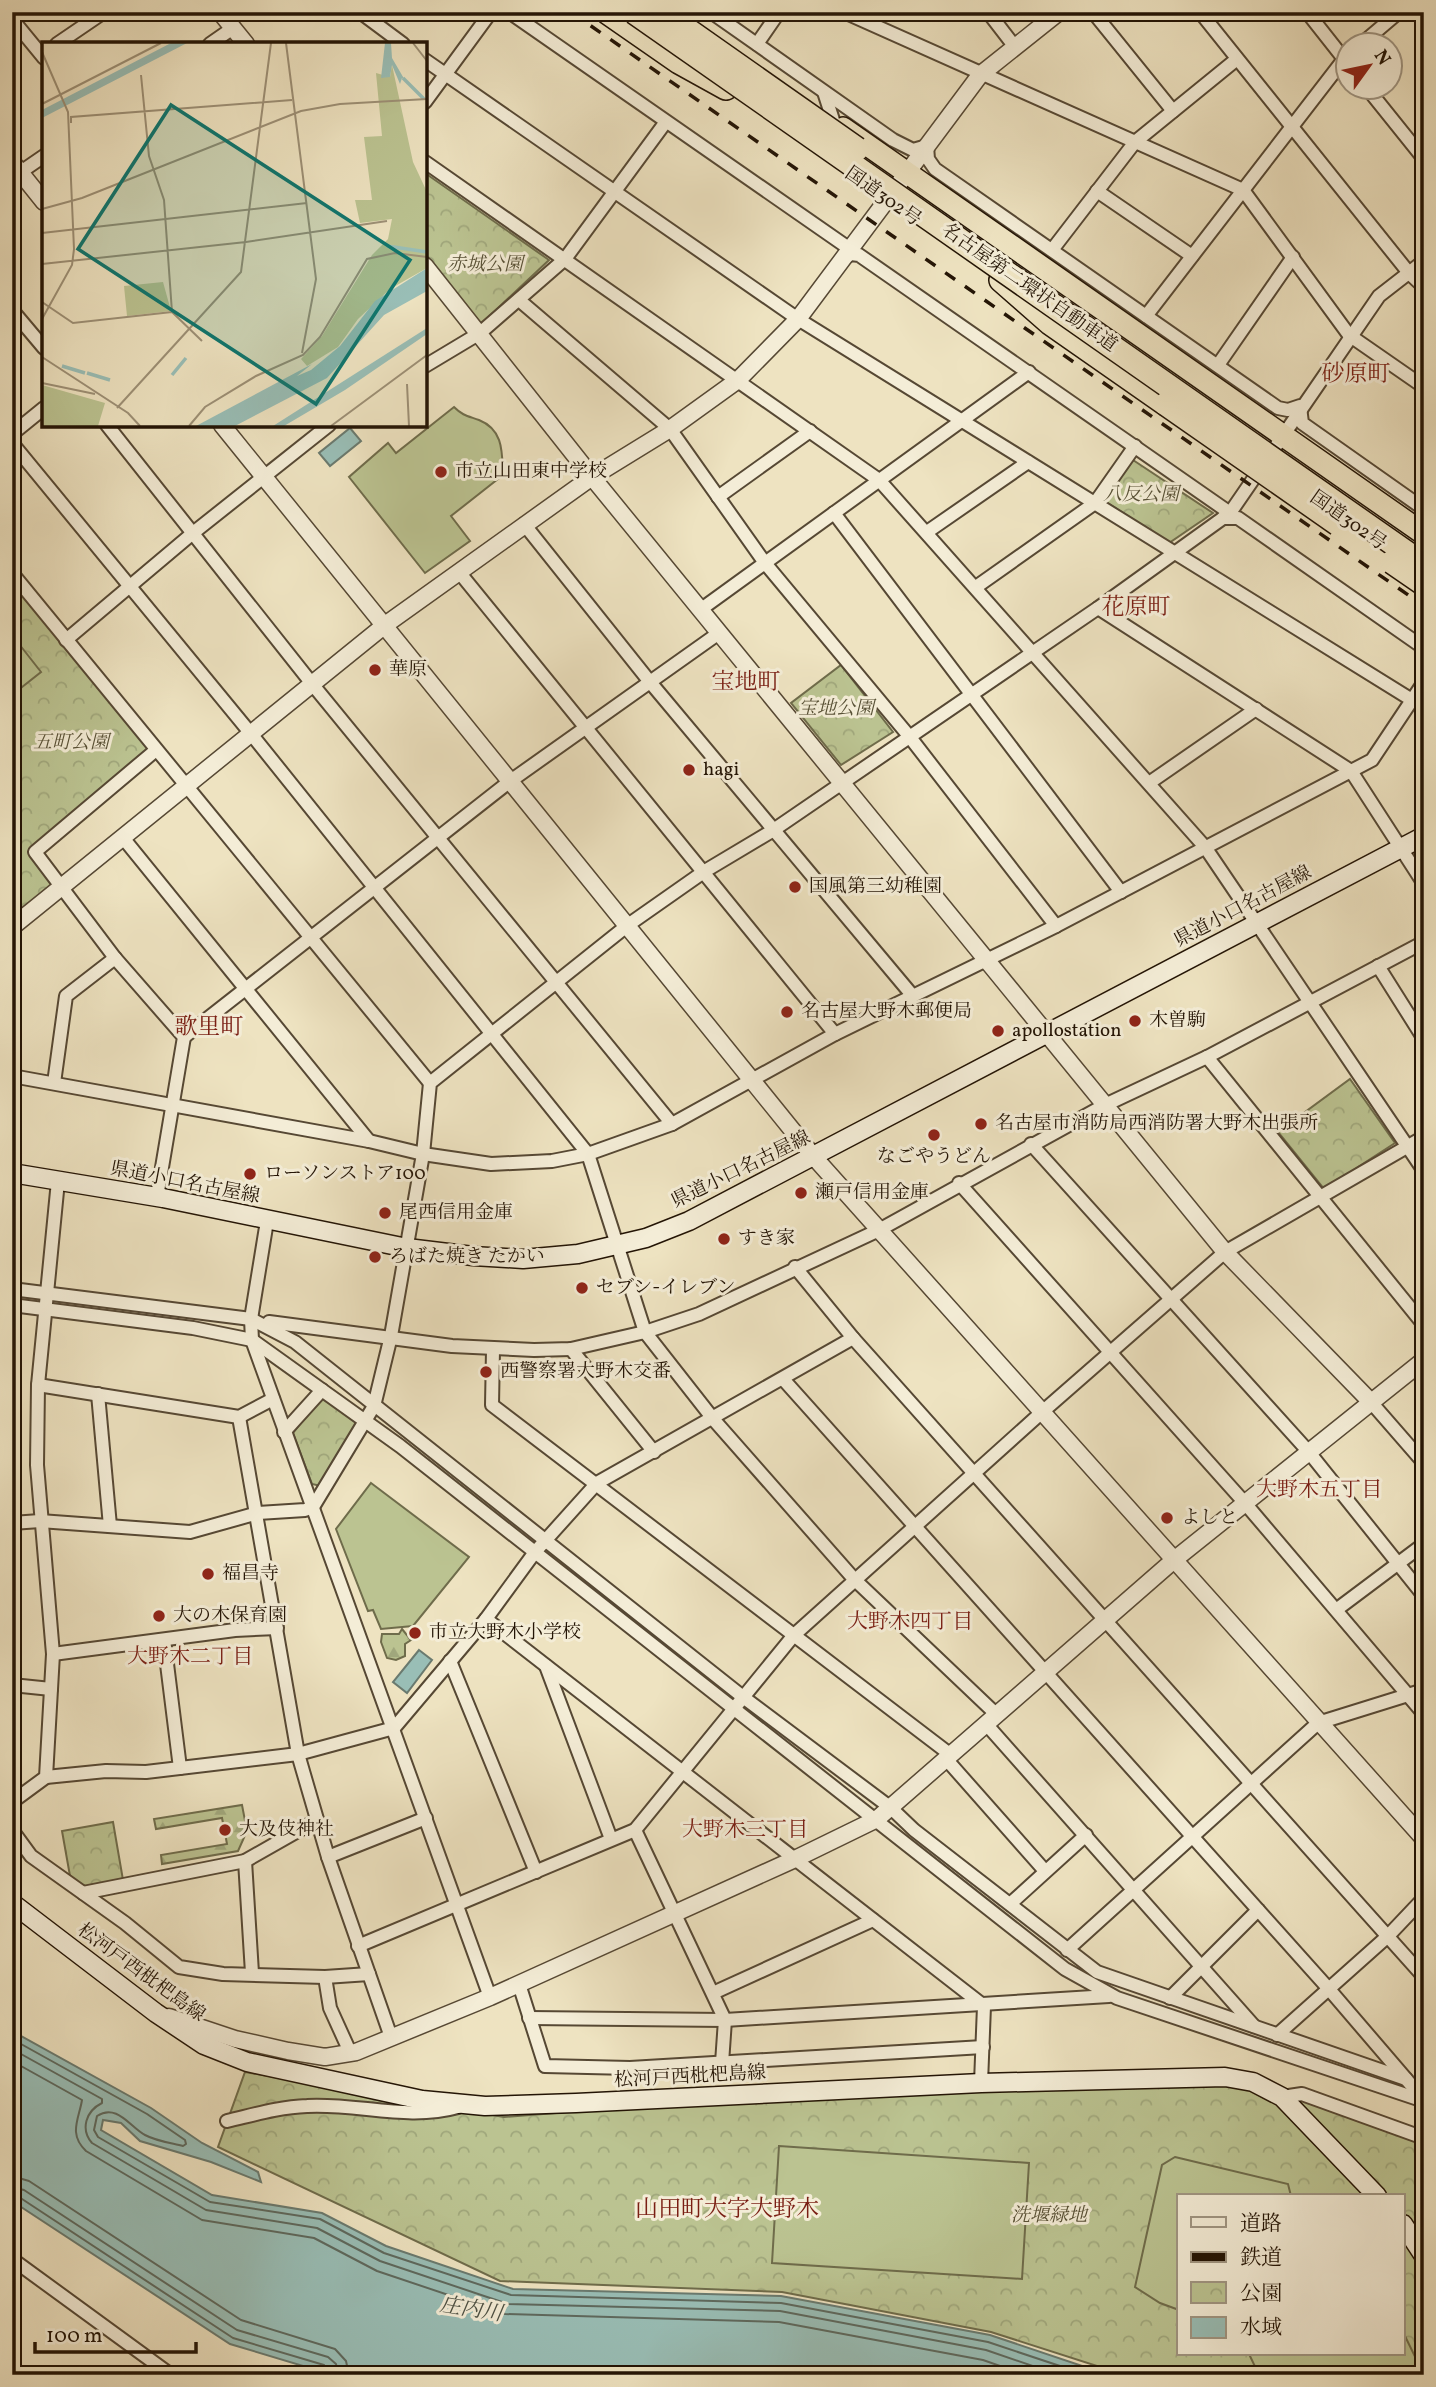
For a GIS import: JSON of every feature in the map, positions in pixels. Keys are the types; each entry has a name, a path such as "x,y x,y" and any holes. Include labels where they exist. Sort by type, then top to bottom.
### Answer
{"highway":[{"path":"607,12 679,62 726,88"},
{"name":"国道302号","path":"618,12 1424,574"},
{"name":"名古屋第二環状自動車道","path":"634,12 1424,565"},
{"name":"名古屋第二環状自動車道","path":"662,12 1424,545"},
{"name":"国道302号","path":"678,12 1424,534"},
{"path":"1001,280 1050,323 1424,584"}],"main road":[{"name":"県道小口名古屋線","path":"12,1173 157,1197 407,1248 523,1259 616,1247 689,1221 1424,836"},
{"name":"松河戸西枇杷島線","path":"12,1903 156,2013 204,2045 247,2062 343,2085 422,2100 470,2104 639,2101 981,2083 1224,2077 1253,2082 1282,2097 1375,2194"},
{"path":"1404,2226 1424,2256"}],"street":[{"path":"60,42 104,12"},
{"path":"220,12 244,42"},
{"path":"360,12 400,42"},
{"path":"427,99 491,12"},
{"path":"509,12 847,253 859,255 1135,446 1226,515 1238,518 1424,648"},
{"path":"711,12 906,148 927,146"},
{"path":"757,44 779,12"},
{"path":"844,12 1243,190 1349,335 1424,387"},
{"path":"988,12 1015,47"},
{"path":"12,928 385,625 524,524 592,477 670,429 738,380 798,319 981,75 1059,12"},
{"path":"1093,12 1173,111"},
{"path":"1200,12 1409,273 1424,287"},
{"path":"1307,12 1334,44"},
{"path":"1375,32 1399,12"},
{"path":"1419,12 1424,18"},
{"path":"12,19 42,54"},
{"path":"213,42 233,28"},
{"path":"1052,250 1135,142 1237,59"},
{"path":"427,62 798,319 1412,700"},
{"path":"1146,316 1291,126 1334,75"},
{"path":"824,91 833,120"},
{"path":"1378,102 1424,159"},
{"path":"427,365 480,332 565,259 665,123"},
{"path":"927,146 928,159 935,169 986,205 1278,408 1288,410 1300,406"},
{"path":"42,157 15,171 42,200"},
{"path":"427,163 879,480 1034,651 1205,848 1424,1171"},
{"path":"1097,191 1192,256"},
{"path":"958,208 986,205"},
{"path":"1218,365 1293,257"},
{"path":"430,1083 628,925 705,871 772,831 1098,608 1226,515 1349,335 1379,296 1424,261"},
{"path":"427,268 480,332 592,477 1225,1252 1370,1401 1424,1463"},
{"path":"519,300 670,429 765,562 909,736 1056,926"},
{"path":"14,317 42,346"},
{"path":"1165,329 1173,340 1178,362"},
{"path":"700,610 1029,372"},
{"path":"1300,406 1302,423 1424,509"},
{"path":"12,433 42,410"},
{"path":"109,427 313,685 672,1124"},
{"path":"224,427 814,1157 1424,1839"},
{"path":"66,640 193,533 326,427"},
{"path":"718,497 810,431"},
{"path":"12,443 252,735 588,1154 645,1332 714,1420 855,1579 992,1720 1086,1835 1254,2027"},
{"path":"976,587 1095,503 1135,446"},
{"path":"927,532 1028,462"},
{"path":"1330,468 1364,467"},
{"path":"834,513 1121,892"},
{"path":"524,524 772,831 912,995"},
{"path":"459,572 835,1034"},
{"path":"12,573 430,1083 423,1154 407,1248 391,1336 374,1406 313,1507 305,1510 258,1513 190,1532 40,1521 12,1523"},
{"path":"1098,608 1352,771 1424,884"},
{"path":"157,1197 175,1107 184,1037 247,990 373,886 439,840 509,782 719,633"},
{"path":"12,1076 423,1154 491,1164 552,1161 588,1154 672,1124 835,1034 1056,926 1352,771 1371,760 1424,682"},
{"path":"1149,783 1256,709"},
{"path":"156,750 35,852 115,958 184,1037"},
{"path":"124,839 369,1142"},
{"path":"12,1289 251,1319 303,1329 391,1336 493,1350 571,1349 645,1332 731,1301 795,1267 879,1230 1031,1144 1105,1105 1207,1057 1424,942"},
{"path":"54,1083 66,996 115,958"},
{"path":"1378,966 1424,1039"},
{"path":"1207,1057 1424,1325"},
{"path":"358,1946 635,1830 794,1634 1041,1413 1225,1252 1424,1137"},
{"path":"1031,1144 1308,1451 1424,1596"},
{"path":"46,1777 53,1654 40,1521 37,1385 44,1293 58,1181"},
{"path":"959,1183 1244,1502 1424,1714"},
{"path":"267,1221 251,1319 252,1340 490,1997"},
{"path":"795,1267 853,1338 1108,1620 1424,1977"},
{"path":"12,1305 193,1328 252,1340 366,1420 1065,1969 1112,1996 1424,2101"},
{"path":"251,1319 295,1342 547,1539 743,1697 891,1808 914,1830 1097,1972 1406,2080"},
{"path":"12,1802 46,1777 180,1768 298,1754 394,1728 486,1619 535,1552 597,1483 714,1420 853,1338"},
{"path":"571,1349 654,1452"},
{"path":"493,1350 492,1405 794,1634 949,1758 1045,1871"},
{"path":"156,2013 235,2039 288,2051 325,2057 350,2052 490,1997 877,1819 1174,1560 1424,1360"},
{"path":"783,1379 1328,1988 1424,2101"},
{"path":"37,1385 239,1416 273,1399"},
{"path":"284,1432 323,1390"},
{"path":"98,1394 110,1526"},
{"path":"239,1416 298,1754 328,1857 391,2037"},
{"path":"1336,1610 1424,1544"},
{"path":"486,1619 984,2006"},
{"path":"53,1654 277,1628"},
{"path":"164,1640 180,1768"},
{"path":"450,1661 536,1872"},
{"path":"546,1666 611,1839"},
{"path":"12,1685 51,1689"},
{"path":"1067,1950 1318,1723 1424,1690"},
{"path":"328,1857 426,1818"},
{"path":"83,1893 245,1860 317,1820"},
{"path":"12,1830 30,1856 179,1967 223,1974 325,1977 369,1974"},
{"path":"635,1830 725,2020 722,2063"},
{"path":"1010,1904 1086,1835"},
{"path":"245,1860 253,1973"},
{"path":"1277,2035 1388,1936 1424,1898"},
{"path":"1170,1998 1203,1968 1258,1910"},
{"path":"713,1993 873,1920"},
{"path":"325,1977 330,2008 350,2052"},
{"path":"519,1984 545,2066 630,2068 983,2047"},
{"path":"529,2018 725,2020 1112,1996"},
{"path":"981,2083 984,2006"},
{"path":"1282,2097 1302,2094 1424,2138"},
{"path":"227,2121 308,2106 402,2114 438,2113 470,2104"},
{"path":"12,2259 171,2375"}],"green space":[{"name":"赤城公園","path":"427,174 549,260 481,324 427,256"},
{"path":"454,407 463,414 487,424 493,430 500,443 503,475 451,516 470,541 425,573 349,477 388,443 396,453"},
{"name":"八反公園","path":"1133,460 1213,513 1169,543 1103,500"},
{"name":"五町公園","path":"12,579 152,750 32,853 55,887 12,922"},
{"path":"12,635 41,672 12,695"},
{"name":"宝地公園","path":"841,665 893,732 841,765 791,703"},
{"path":"1350,1079 1395,1143 1324,1189 1278,1132"},
{"path":"323,1395 362,1422 321,1486 312,1484 293,1433"},
{"path":"371,1483 469,1557 413,1626 381,1629 373,1610 368,1611 336,1529"},
{"path":"402,1629 411,1640 405,1644 405,1656 396,1660 387,1658 381,1642 382,1634 399,1634"},
{"path":"242,1805 247,1831 238,1851 162,1864 161,1855 227,1844 222,1818 156,1829 154,1819"},
{"path":"113,1822 123,1880 82,1887 70,1876 62,1831"},
{"name":"洗堰緑地","path":"245,2072 504,2117 801,2094 1225,2084 1304,2099 1424,2142 1424,2375 1125,2375 991,2332 782,2292 500,2281 218,2147"},
{"path":"779,2146 1029,2163 1022,2279 772,2263"},
{"path":"1175,2157 1288,2184 1290,2194 1177,2194 1177,2309 1160,2303 1135,2287 1162,2165"},
{"path":"1404,2334 1424,2375 1259,2375 1250,2356 1404,2356"}],"water":[{"path":"350,428 361,441 330,466 319,453"},
{"path":"419,1650 432,1660 407,1693 393,1682"},
{"name":"庄内川","path":"12,2031 151,2108 202,2143 258,2172 261,2182 211,2162 140,2141 121,2123 103,2120 101,2130 212,2195 322,2213 386,2246 513,2289 781,2296 990,2335 1109,2375 333,2375 230,2344 12,2201"}],"railway":[{"path":"571,12 1424,606"}],"place":[{"name":"市立山田東中学校","path":"441,472"},
{"name":"華原","path":"375,670"},
{"name":"hagi","path":"689,770"},
{"name":"国風第三幼稚園","path":"795,887"},
{"name":"名古屋大野木郵便局","path":"787,1012"},
{"name":"木曽駒","path":"1135,1021"},
{"name":"apollostation","path":"998,1031"},
{"name":"名古屋市消防局西消防署大野木出張所","path":"981,1124"},
{"name":"なごやうどん","path":"934,1135"},
{"name":"ローソンストア100","path":"250,1174"},
{"name":"瀬戸信用金庫","path":"801,1193"},
{"name":"尾西信用金庫","path":"385,1213"},
{"name":"すき家","path":"724,1239"},
{"name":"ろばた焼き たかい","path":"375,1257"},
{"name":"セブン-イレブン","path":"582,1288"},
{"name":"西警察署大野木交番","path":"486,1372"},
{"name":"よしと","path":"1167,1518"},
{"name":"福昌寺","path":"208,1574"},
{"name":"大の木保育園","path":"159,1616"},
{"name":"市立大野木小学校","path":"415,1633"},
{"name":"大及伎神社","path":"225,1830"}],"district":[{"name":"砂原町","path":"1356,375"},
{"name":"花原町","path":"1136,608"},
{"name":"宝地町","path":"746,683"},
{"name":"歌里町","path":"209,1028"},
{"name":"大野木五丁目","path":"1319,1490"},
{"name":"大野木四丁目","path":"910,1622"},
{"name":"大野木二丁目","path":"190,1657"},
{"name":"大野木三丁目","path":"745,1830"},
{"name":"山田町大字大野木","path":"727,2210"}]}
